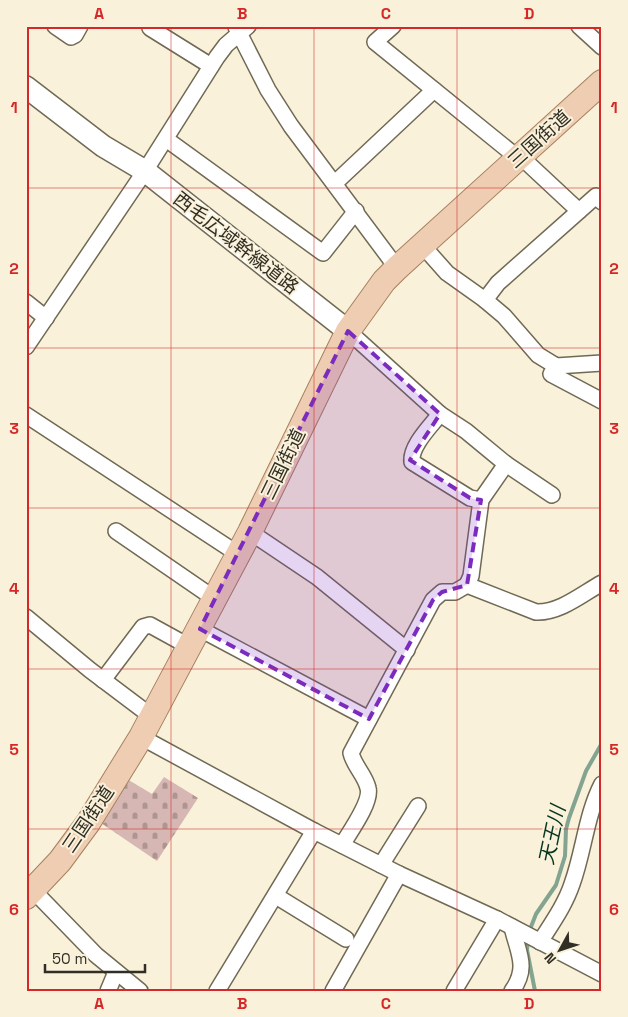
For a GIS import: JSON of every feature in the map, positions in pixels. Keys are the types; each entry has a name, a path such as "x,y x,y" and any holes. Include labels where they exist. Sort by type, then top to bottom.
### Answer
{"main road":[{"name":"三国街道","path":"29,890 60,861 88,824 146,726 195,638 250,532 348,331 384,281 397,268 602,82"}],"street":[{"path":"55,26 71,37 75,35 80,26"},
{"path":"393,26 375,42 519,157 579,211"},
{"path":"578,26 602,47"},
{"path":"150,28 211,66"},
{"path":"26,347 145,172 211,66 241,28 268,90 291,126 397,268"},
{"name":"西毛広域幹線道路","path":"26,72 122,157"},
{"name":"西毛広域幹線道路","path":"26,87 103,146 145,172 348,331"},
{"path":"335,183 434,90"},
{"path":"166,139 323,253 356,211"},
{"path":"485,300 498,283 596,196 602,202"},
{"path":"423,246 447,273 504,316 538,355 556,366 602,363"},
{"path":"26,302 46,318"},
{"path":"348,331 440,414 466,431 506,464 552,495"},
{"path":"556,366 551,374 602,401"},
{"path":"440,414 414,449 412,462 470,498 481,500"},
{"path":"26,415 238,554"},
{"path":"342,845 367,802 369,789 354,764 351,753 433,600 442,592 455,592 467,585 471,576 481,500 506,464"},
{"path":"116,531 215,599"},
{"path":"250,532 317,576 407,650"},
{"path":"467,585 536,612 544,613 554,610 602,583"},
{"path":"26,616 103,680 146,726 314,831 497,919 602,974"},
{"path":"103,680 143,627 150,625 195,638 369,719"},
{"path":"540,942 565,902 572,884 592,809 602,784"},
{"path":"382,865 418,806"},
{"path":"217,991 314,831"},
{"path":"333,991 400,874"},
{"path":"29,890 116,972 140,991"},
{"path":"276,896 346,939"},
{"path":"454,991 497,919"},
{"path":"512,927 522,969 520,980 512,991"},
{"path":"108,991 116,972"}],"highlighted area":[{"path":"348,331 440,414 410,460 470,498 481,500 467,585 442,592 433,600 369,719 200,629"}],"green space":[{"path":"164,777 198,798 157,861 101,823 127,779 152,794"}],"waterway":[{"name":"天王川","path":"529,932 536,914 556,885 565,856 566,829 569,818 586,771 602,743"},
{"name":"天王川","path":"528,939 527,950 535,991"}]}
